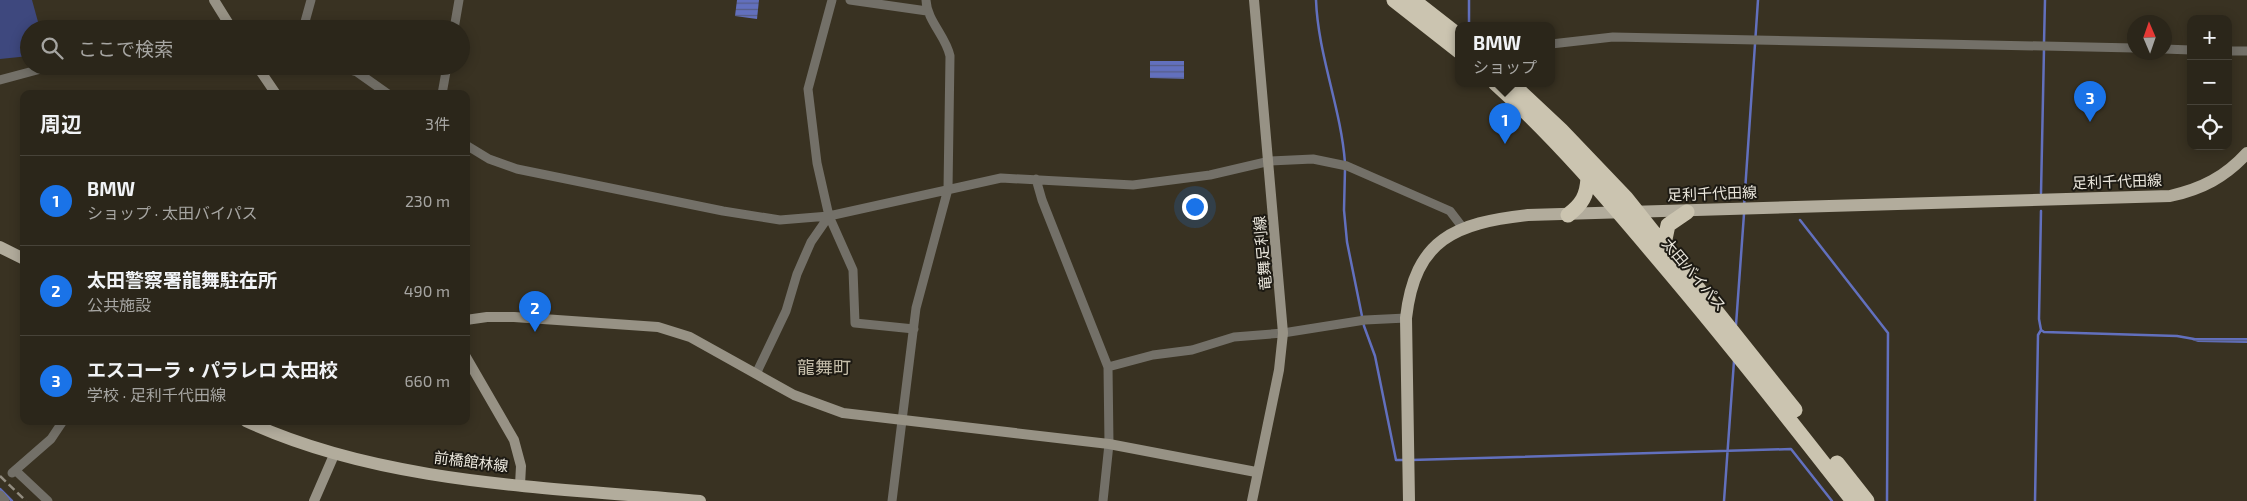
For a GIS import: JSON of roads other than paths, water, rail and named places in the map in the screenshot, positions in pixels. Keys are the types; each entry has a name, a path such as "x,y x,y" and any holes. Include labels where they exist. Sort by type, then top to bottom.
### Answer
{"highway":[{"path":"1394,0 1455,48"},
{"path":"1413,0 1455,33"},
{"name":"太田バイパス","path":"1499,87 1550,135 1620,213 1695,303 1853,501"},
{"name":"太田バイパス","path":"1515,87 1598,167 1637,212 1867,501"},
{"path":"1568,215 1584,199 1588,192 1588,178"},
{"path":"1664,244 1668,225 1687,212"}],"main road":[{"name":"足利千代田線","path":"1409,501 1406,318 1414,275 1426,257 1444,240 1464,228 1496,218 2170,196 2208,185 2226,174 2247,153"},
{"path":"0,247 20,257"},
{"name":"前橋館林線","path":"255,425 298,444 334,455 408,470 604,497 700,501"}],"street":[{"path":"214,0 226,20"},
{"path":"305,20 311,0"},
{"path":"456,20 460,0"},
{"path":"832,0 808,89 817,163 829,216 853,270 856,323 914,329"},
{"path":"850,0 927,11"},
{"path":"892,501 916,308 948,189 950,56 948,47 927,11 926,0"},
{"name":"竜舞足利線","path":"1252,501 1256,472 1279,370 1283,333 1270,161 1254,0"},
{"path":"1555,44 1613,37 2127,48"},
{"path":"2172,49 2187,50"},
{"path":"2232,51 2247,51"},
{"path":"0,80 20,75"},
{"path":"263,75 273,90"},
{"path":"361,75 382,90"},
{"path":"443,90 445,75"},
{"path":"470,147 489,159 516,169 723,211 780,220 829,216 1001,178 1133,185 1210,175 1270,161 1313,160 1347,166 1450,211 1464,228"},
{"path":"1036,179 1042,200 1108,366 1110,444 1103,501"},
{"path":"756,374 786,311 797,274 811,242 829,216"},
{"path":"470,319 514,317 658,327 690,337 799,398 843,414 1110,444 1256,472"},
{"path":"1108,366 1154,355 1192,350 1234,337 1283,333 1366,320 1406,318"},
{"path":"470,364 514,440 521,466 520,484"},
{"path":"48,501 13,472 51,439 60,425"},
{"path":"314,501 334,455"},
{"path":"0,495 5,501"}],"waterway":[{"path":"1316,0 1321,41 1343,142 1345,163"},
{"path":"1469,0 1469,22"},
{"path":"1744,206 1758,0"},
{"path":"2044,43 2045,0"},
{"path":"2041,193 2044,49"},
{"path":"1345,169 1344,210 1347,242 1364,326 1375,356 1396,460 1403,460"},
{"path":"2041,211 2039,319 2041,330 2044,332 2177,336 2194,339"},
{"path":"1736,325 1744,214"},
{"path":"1800,220 1888,333 1887,501"},
{"path":"2035,501 2038,335 2041,330"},
{"path":"1724,501 1734,361"},
{"path":"1411,460 1791,449 1832,501"},
{"path":"0,489 12,501"}],"railway":[{"path":"0,476 26,501"}],"place":[{"name":"エスコーラ・パラレロ 太田校","path":"2090,122"},
{"name":"BMW","path":"1505,144"},
{"name":"太田警察署龍舞駐在所","path":"535,332"}],"district":[{"name":"龍舞町","path":"824,368"}]}
